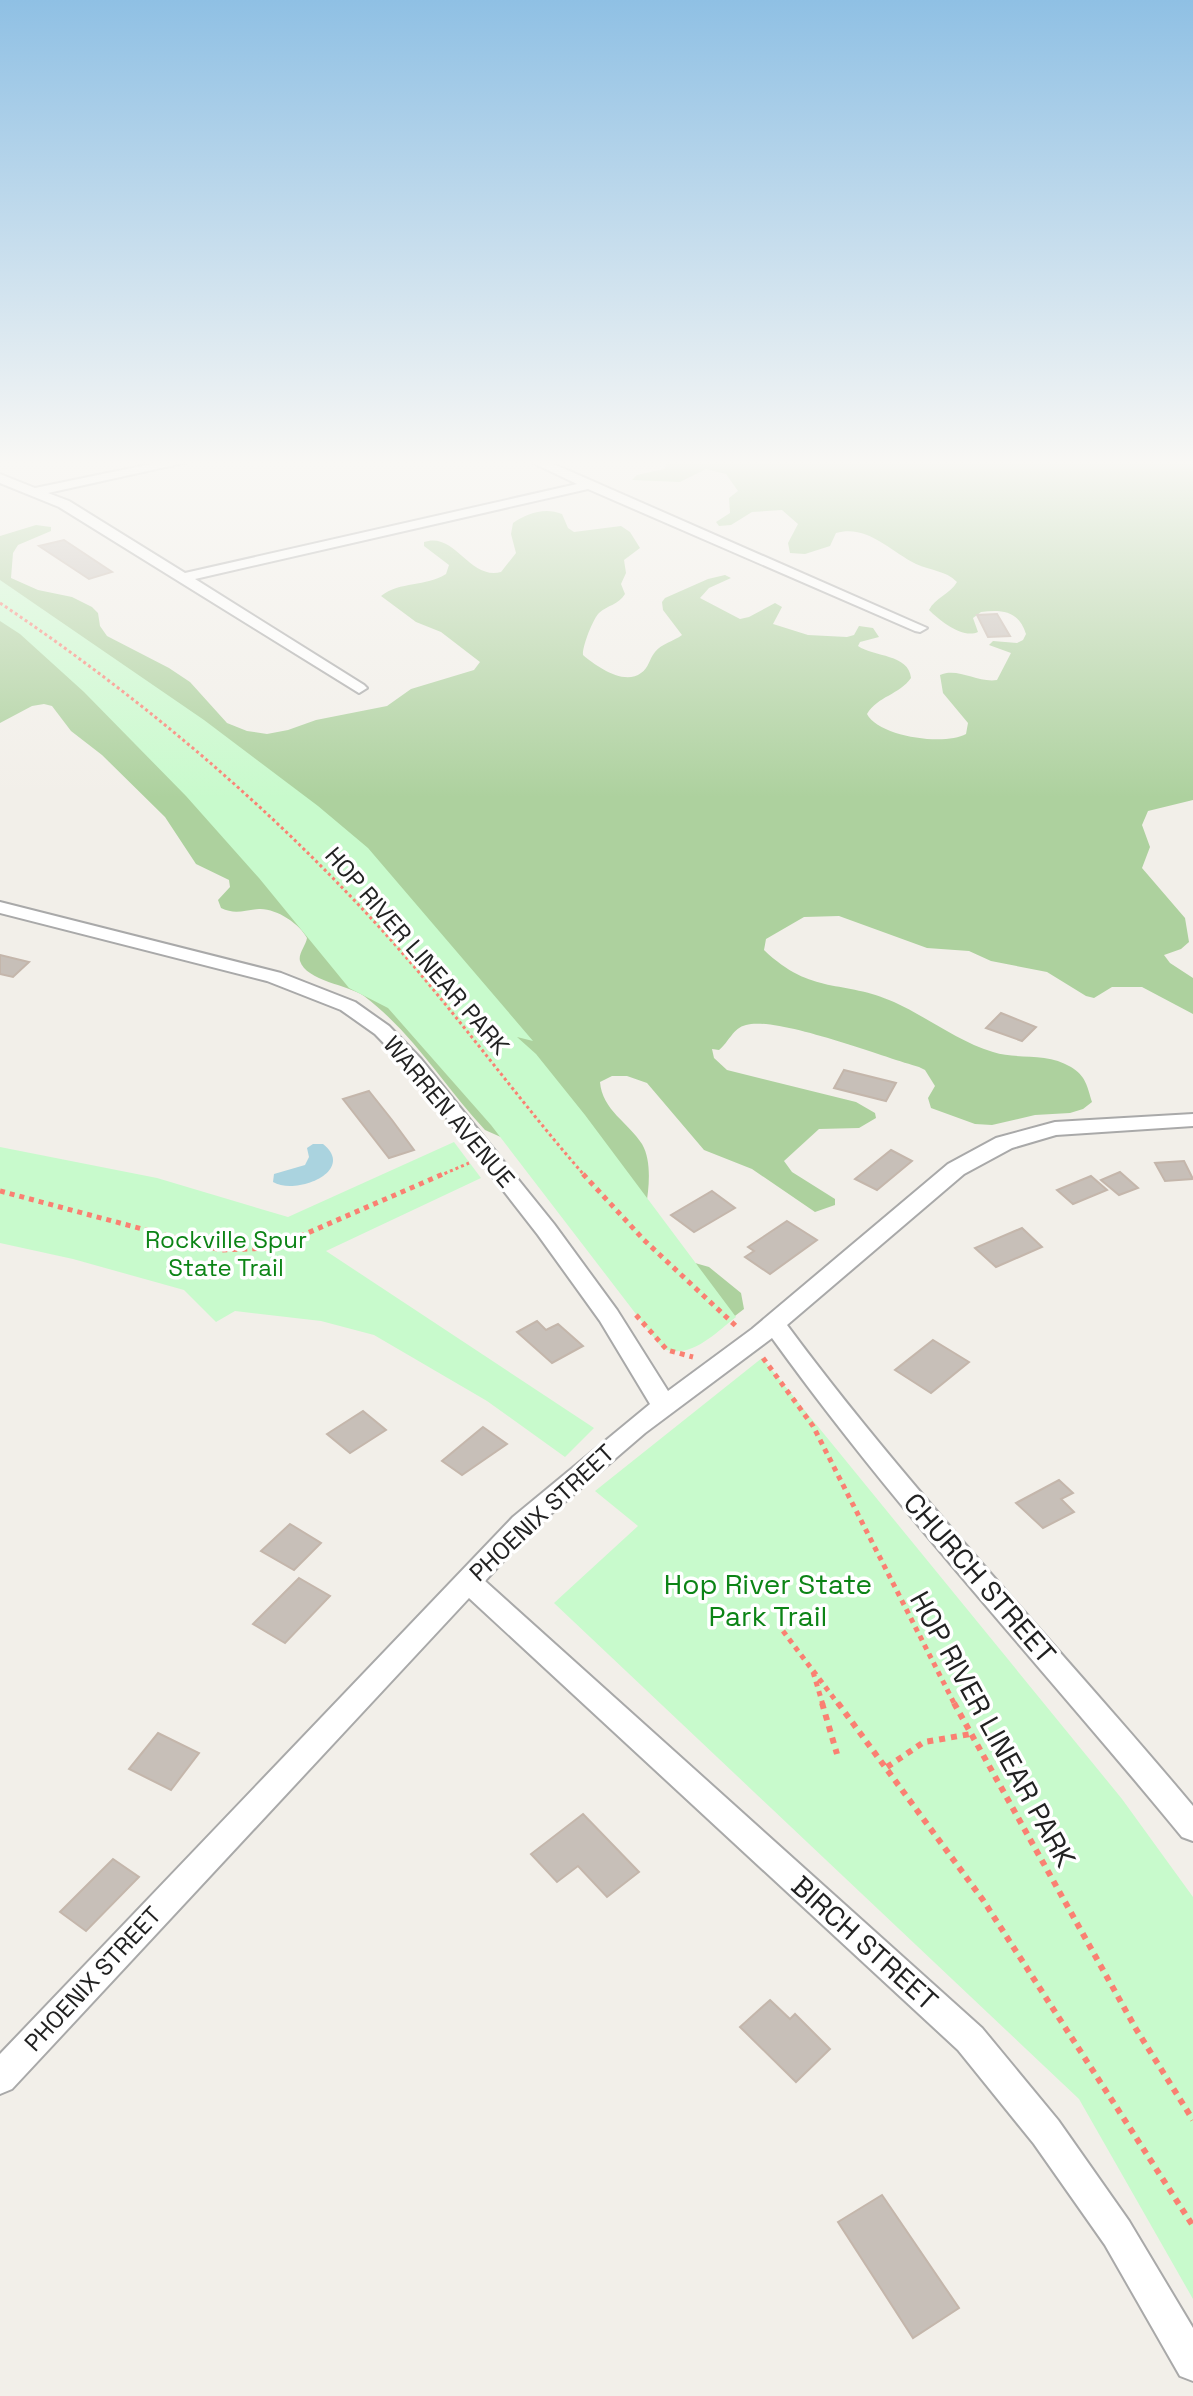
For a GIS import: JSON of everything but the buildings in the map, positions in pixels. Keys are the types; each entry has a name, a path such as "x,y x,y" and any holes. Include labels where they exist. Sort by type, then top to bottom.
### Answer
{"street":[{"path":"175,574 359,688"},
{"path":"182,578 200,574"},
{"path":"795,574 920,628"},
{"name":"WARREN AVENUE","path":"0,907 274,977 348,1006 382,1030 414,1063 596,1296 636,1356 664,1406"},
{"name":"PHOENIX STREET","path":"0,2078 522,1524 664,1406 774,1324 956,1169 1004,1143 1055,1129 1193,1120"},
{"name":"CHURCH STREET","path":"774,1324 823,1393 889,1474 1109,1726 1193,1828"},
{"name":"BIRCH STREET","path":"468,1581 970,2039 1046,2132 1117,2233 1193,2363"}],"path":[{"name":"HOP RIVER LINEAR PARK","path":"0,603 105,675 201,755 310,856 429,984 631,1228 738,1328 726,1336"},
{"path":"0,1191 221,1250 273,1248 479,1160"},
{"path":"632,1310 669,1352 681,1358 703,1354"},
{"name":"HOP RIVER LINEAR PARK","path":"761,1356 813,1426 971,1734 1136,2029 1193,2120"},
{"path":"783,1631 983,1900 1193,2226"},
{"path":"812,1669 837,1754"},
{"path":"887,1767 924,1742 971,1734"}],"green space":[{"path":"0,574 11,574 11,578 38,590 72,597 92,607 98,613 100,626 107,636 190,682 227,723 247,731 267,734 316,720 387,706 411,689 474,670 480,662 441,632 416,622 381,596 396,588 430,581 446,574 626,574 621,584 625,594 599,613 586,640 583,655 603,669 627,677 641,673 658,649 682,635 663,610 665,598 725,575 731,578 709,588 700,598 740,619 775,603 782,607 773,624 808,635 847,637 854,635 859,626 873,628 879,637 860,642 858,646 898,660 909,670 911,678 867,714 874,722 898,734 929,739 956,738 966,734 968,723 943,693 940,675 954,673 997,680 1011,653 989,645 993,641 1017,643 1026,634 1019,620 1009,613 981,612 973,618 978,632 972,634 952,628 939,619 929,610 957,582 944,574 1193,574 1193,800 1148,811 1142,825 1150,847 1142,868 1185,918 1189,942 1181,949 1164,955 1170,963 1193,978 1193,1014 1142,987 1112,987 1094,998 1047,972 991,961 969,951 927,948 839,916 804,917 766,939 764,950 781,964 813,981 894,1002 967,1042 993,1052 1062,1062 1083,1078 1092,1102 1070,1113 1035,1115 992,1125 975,1124 931,1108 928,1098 935,1086 925,1070 919,1067 781,1026 746,1025 734,1032 719,1050 712,1049 714,1058 727,1070 856,1102 875,1113 876,1118 859,1128 819,1129 784,1161 792,1172 835,1199 835,1205 815,1212 752,1169 704,1150 647,1083 627,1076 612,1076 600,1082 606,1101 637,1136 645,1151 649,1175 646,1206 695,1263 709,1267 741,1293 744,1309 697,1345 684,1349 503,1138 485,1130 398,1026 364,996 319,978 304,968 300,958 307,938 299,927 266,909 235,912 221,908 218,900 230,887 229,880 196,864 165,817 102,755 71,731 52,706 32,706 0,723"},
{"path":"0,580 204,720 368,848 533,1041 517,1037 536,1054 585,1115 736,1317 692,1348 672,1351 662,1348 491,1125 388,1008 349,988 259,878 186,796 84,692 20,634 0,621"},
{"name":"Rockville Spur State Trail","path":"454,1142 481,1178 326,1251 594,1428 565,1457 487,1401 374,1335 321,1321 235,1311 216,1322 184,1290 73,1259 0,1243 0,1147 157,1178 288,1217"},
{"name":"Hop River State Park Trail","path":"762,1358 1122,1799 1193,1897 1193,2299 1079,2099 554,1603 638,1526 595,1491"}],"water":[{"path":"313,1144 323,1144 332,1154 333,1163 328,1172 295,1186 273,1182 274,1174 305,1165 309,1157 307,1148"}]}
